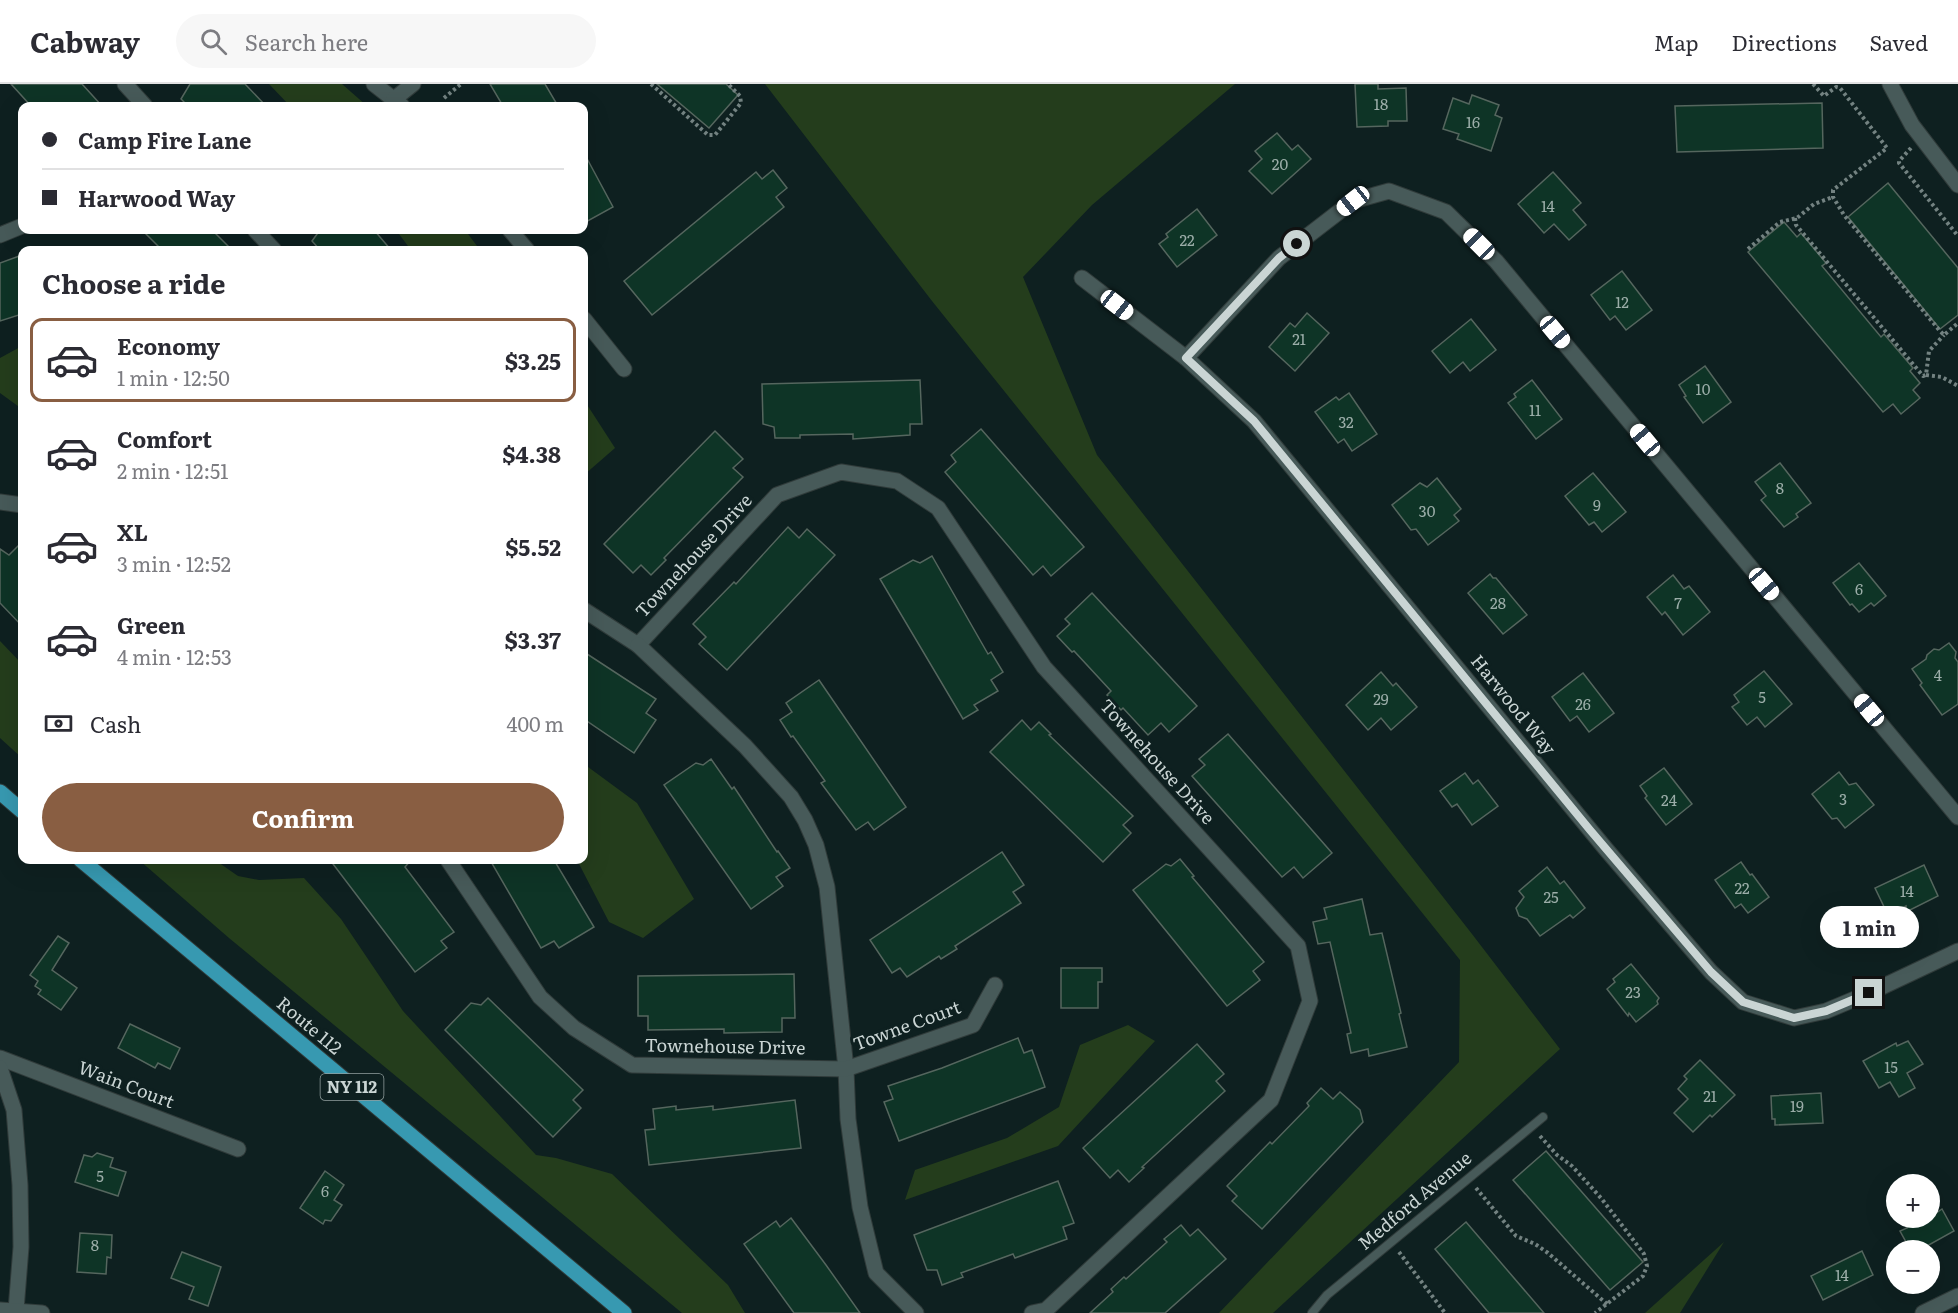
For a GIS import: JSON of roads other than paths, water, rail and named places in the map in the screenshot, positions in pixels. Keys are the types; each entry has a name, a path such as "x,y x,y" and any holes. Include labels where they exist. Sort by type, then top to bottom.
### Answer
{"main road":[{"path":"0,792 18,808"},
{"name":"Route 112","path":"86,864 624,1313"}],"street":[{"path":"125,84 141,102"},
{"path":"374,84 397,102"},
{"path":"399,102 413,84"},
{"path":"1890,84 1917,131 1958,185"},
{"path":"1186,358 1279,258 1353,201 1389,191 1446,212 1496,261 1958,817"},
{"path":"0,234 18,227"},
{"path":"259,234 270,246"},
{"path":"513,234 524,246"},
{"name":"Harwood Way","path":"1082,278 1186,358 1254,421 1613,857 1711,972 1743,1002 1794,1018 1826,1011 1958,951"},
{"path":"588,324 624,369"},
{"name":"Townehouse Drive","path":"638,645 777,495 841,472 897,481 939,508 1044,667 1298,946 1310,1001 1271,1100 1046,1311 1032,1313"},
{"path":"0,502 18,504"},
{"name":"Townehouse Drive","path":"588,613 638,645 745,746 791,797 805,820 816,845 827,887 846,1069 848,1119 860,1207 876,1273 916,1313"},
{"name":"Townehouse Drive","path":"451,864 540,997 574,1028 632,1065 846,1069"},
{"name":"Towne Court","path":"846,1069 973,1025 995,985"},
{"name":"Wain Court","path":"0,1058 238,1149"},
{"path":"0,1068 14,1110 20,1185 21,1247 16,1310"},
{"path":"1923,1313 1958,1296"},
{"path":"0,1310 42,1313"}],"lane":[{"name":"Medford Avenue","path":"1312,1313 1327,1295 1542,1117"}]}
